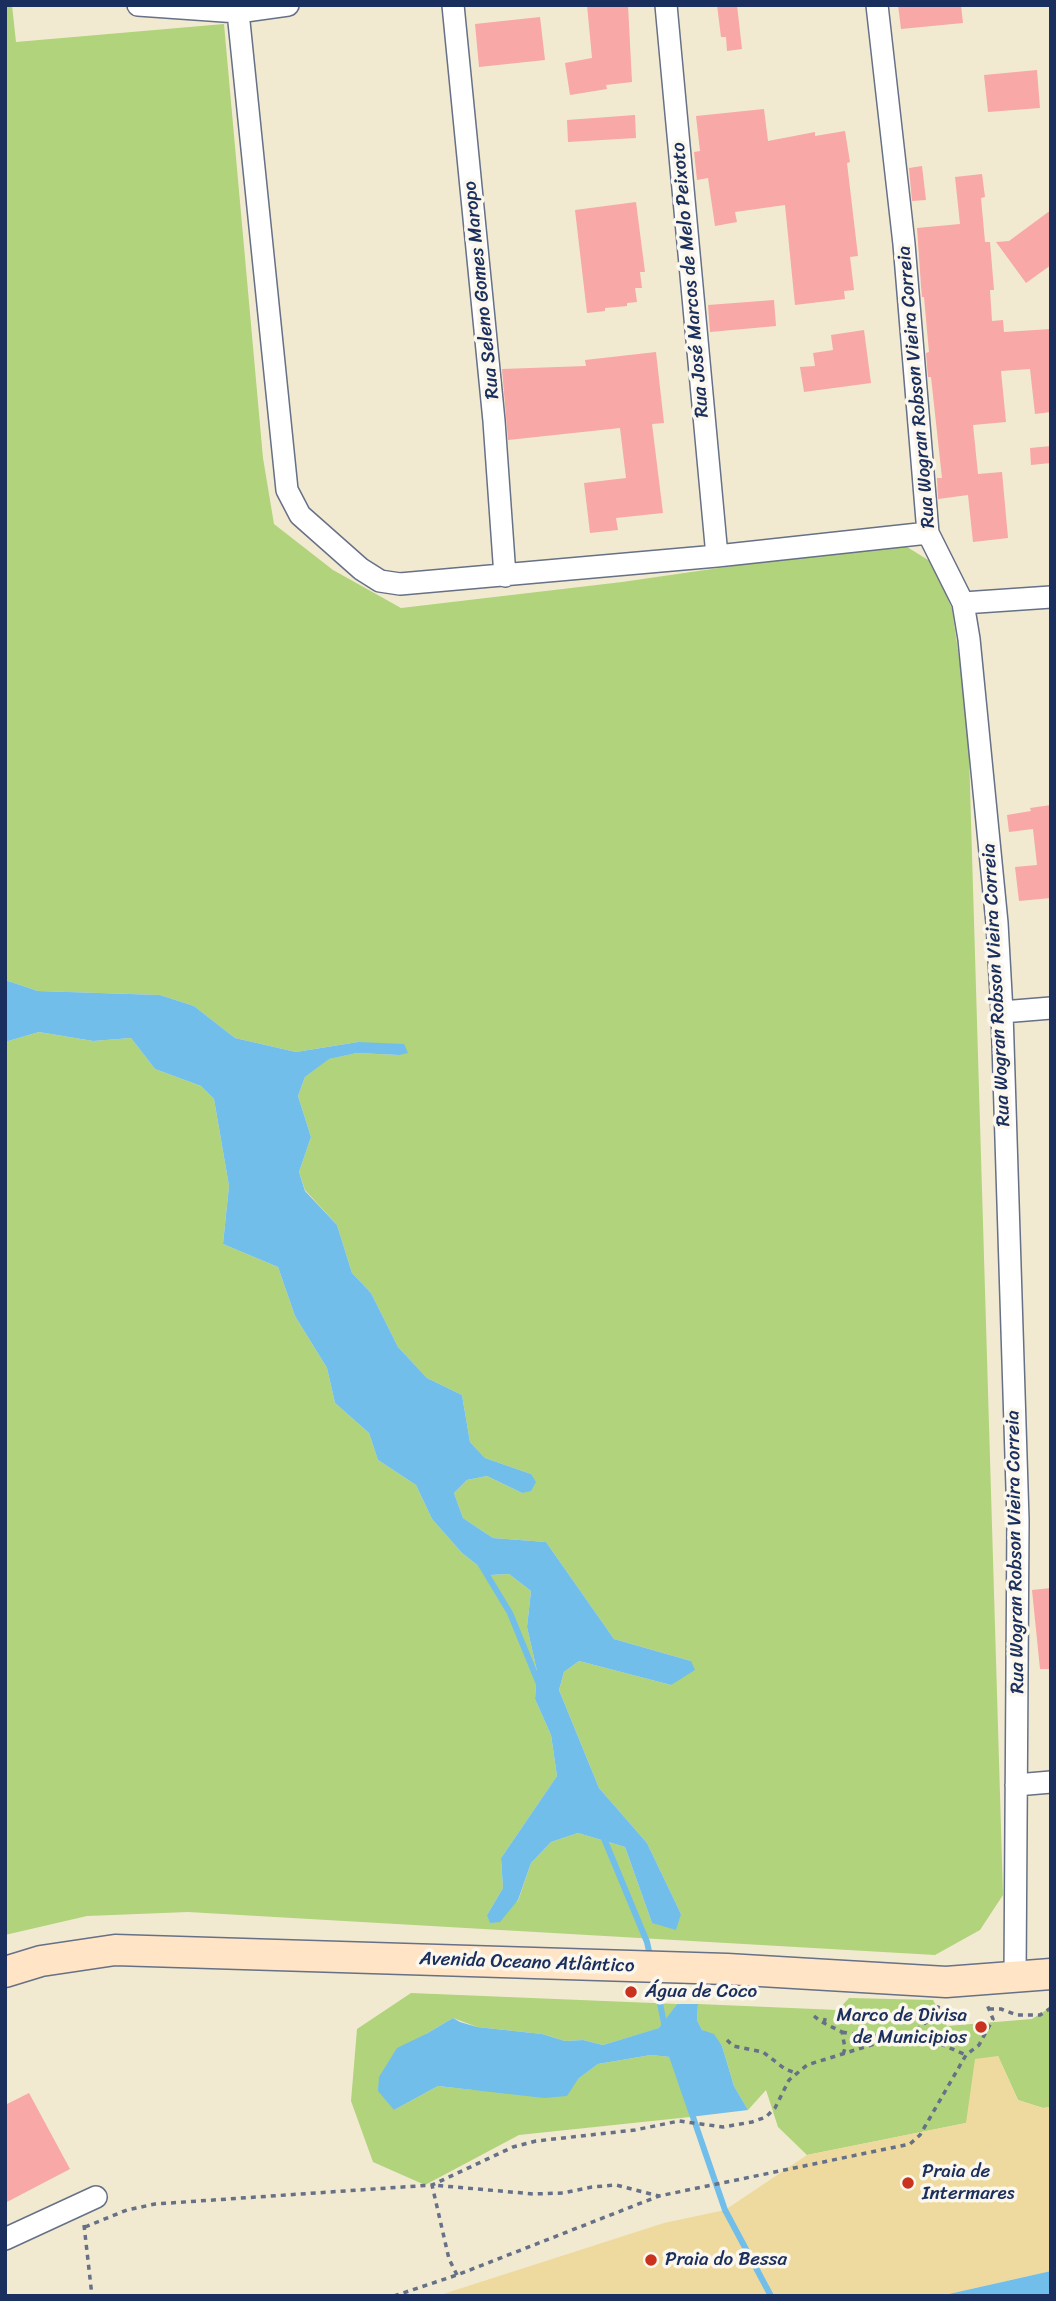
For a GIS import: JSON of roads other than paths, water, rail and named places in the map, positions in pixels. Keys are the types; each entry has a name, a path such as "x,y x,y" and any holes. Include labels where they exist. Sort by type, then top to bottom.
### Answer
{"main road":[{"name":"Avenida Oceano Atlântico","path":"5,1972 41,1961 116,1950 727,1969 946,1982 1051,1974"}],"street":[{"path":"138,5 238,12 289,5"},
{"name":"Rua Seleno Gomes Maropo","path":"453,5 494,421 505,576"},
{"name":"Rua José Marcos de Melo Peixoto","path":"666,5 717,556"},
{"name":"Rua Wogran Robson Vieira Correia","path":"877,5 904,244 928,533 963,603 970,639 1002,1012 1018,1520 1015,1978"},
{"path":"238,12 287,490 300,514 361,569 380,581 400,584 717,556 928,533"},
{"path":"963,603 1051,597"},
{"path":"1002,1012 1051,1008"},
{"path":"1016,1785 1051,1782"},
{"path":"5,2239 79,2217 96,2197"}],"water":[{"path":"5,980 38,991 160,995 194,1006 235,1038 296,1052 358,1042 404,1044 408,1053 357,1053 329,1059 305,1077 298,1096 311,1137 299,1172 305,1191 337,1225 352,1273 371,1293 398,1347 427,1378 462,1395 470,1442 485,1458 531,1474 536,1482 531,1491 522,1493 487,1476 467,1480 454,1493 463,1518 493,1538 546,1542 614,1639 691,1661 695,1670 671,1685 579,1661 564,1672 559,1690 599,1788 647,1843 681,1914 676,1930 652,1923 625,1847 578,1833 551,1842 531,1863 518,1900 500,1922 490,1923 487,1915 503,1888 501,1858 557,1776 551,1735 535,1699 537,1671 527,1627 531,1591 509,1574 490,1575 462,1553 432,1519 416,1485 378,1460 369,1433 335,1403 327,1368 295,1316 278,1267 223,1244 229,1186 214,1099 201,1086 155,1069 131,1038 93,1041 39,1032 5,1042"},
{"path":"677,2004 698,2004 697,2020 702,2030 714,2034 722,2046 734,2086 748,2110 690,2117 685,2086 677,2064 670,2057 651,2055 598,2064 578,2079 567,2096 544,2098 438,2086 394,2110 378,2091 379,2077 397,2048 453,2018 477,2027 542,2034 565,2041 583,2040 603,2045 659,2028"},
{"path":"1051,2271 1051,2296 940,2296"}],"waterway":[{"path":"481,1565 510,1613 539,1684"},
{"path":"603,1836 647,1942 651,1960"},
{"path":"654,1974 665,2028"},
{"path":"672,2056 725,2210 771,2296"}],"place":[{"name":"Água de Coco","path":"631,1992"},
{"name":"Marco de Divisa de Municipios","path":"981,2027"},
{"name":"Praia de Intermares","path":"908,2183"},
{"name":"Praia do Bessa","path":"651,2260"}]}
